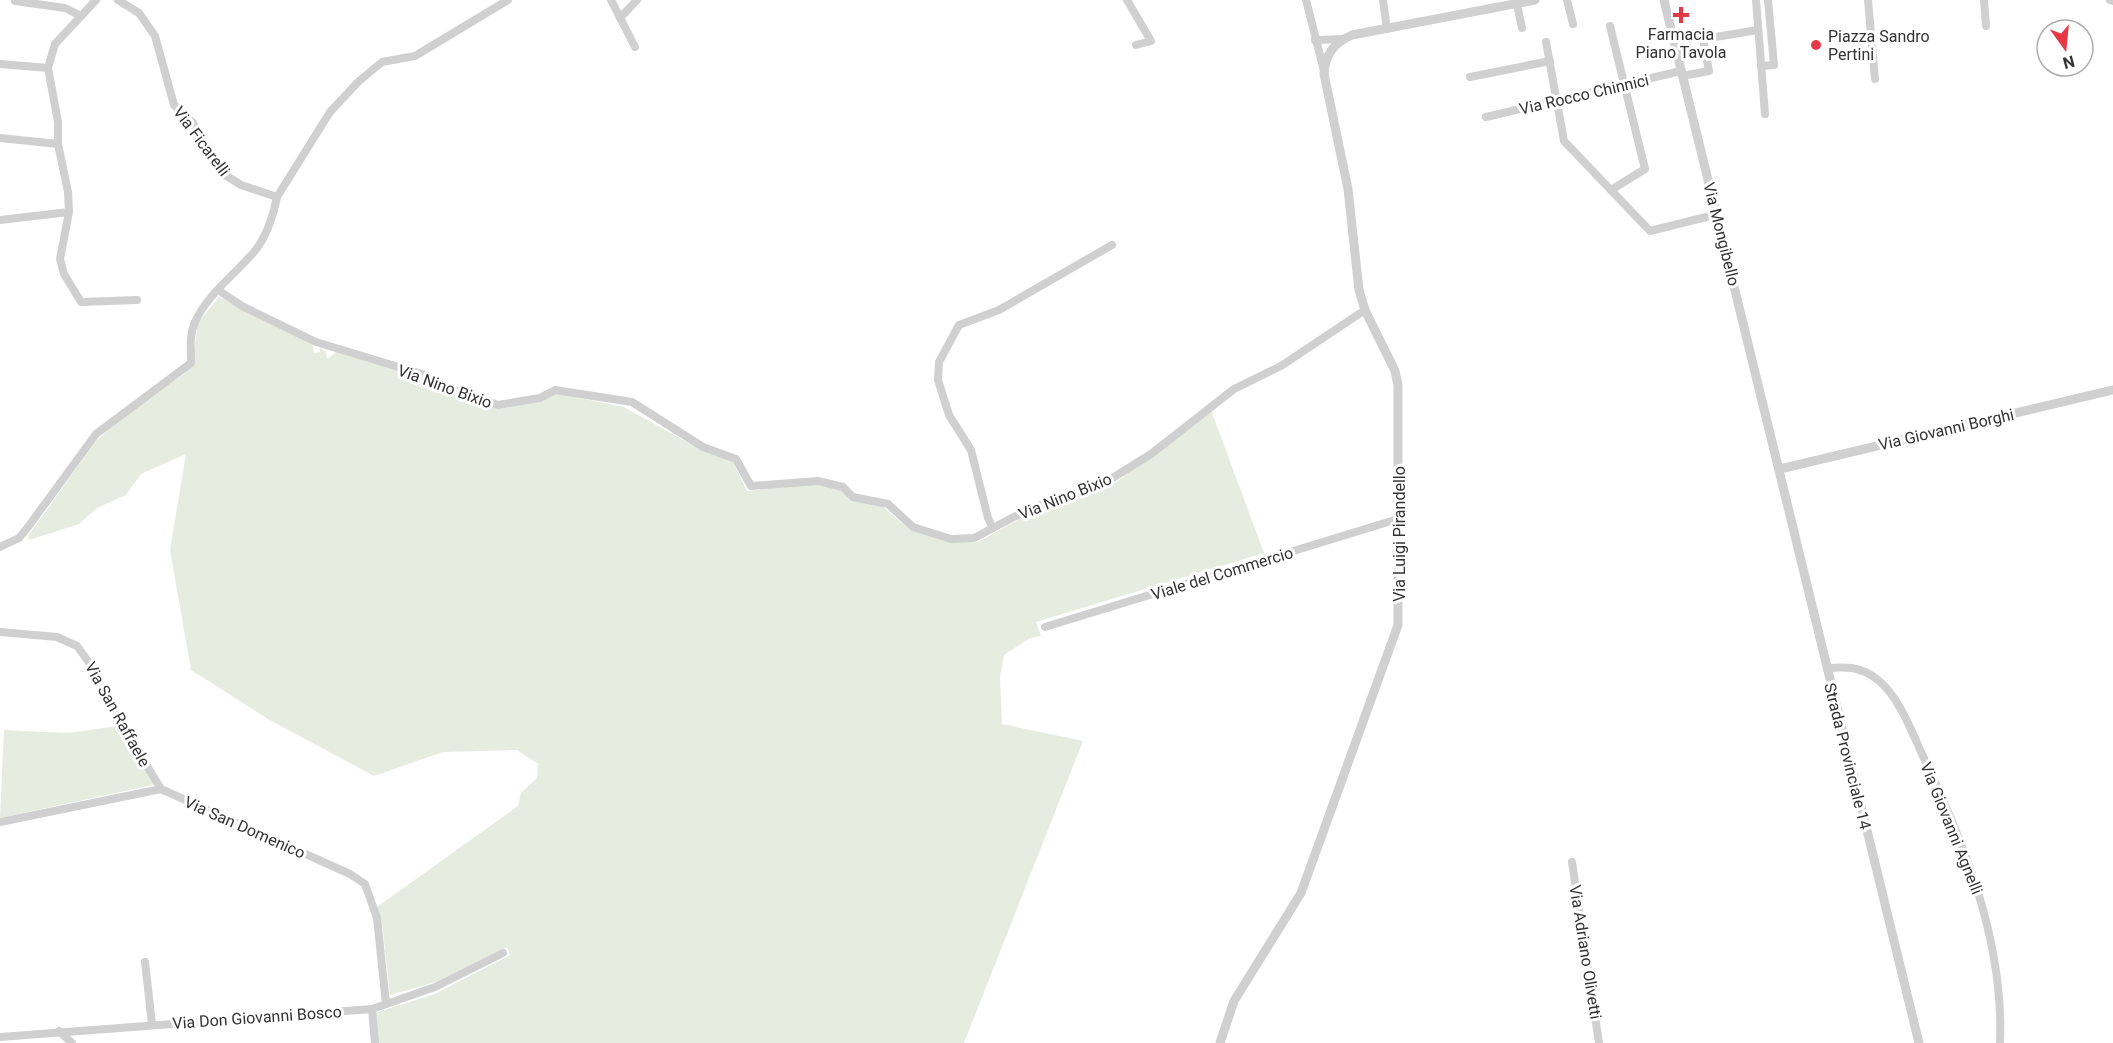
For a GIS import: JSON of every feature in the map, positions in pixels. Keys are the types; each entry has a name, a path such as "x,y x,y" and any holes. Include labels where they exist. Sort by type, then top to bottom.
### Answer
{"street":[{"path":"96,0 55,44 48,68 58,122 57,144 68,192 69,212 60,259 64,274 81,302 137,300"},
{"name":"Via Ficarelli","path":"118,0 139,13 155,36 174,105 193,123 222,173 241,185 277,196"},
{"path":"0,547 19,538 96,434 191,363 191,335 196,320 218,290 256,249 274,210 277,196 330,112 358,82 382,62 415,56 508,0"},
{"path":"611,0 635,47"},
{"path":"620,18 637,0"},
{"path":"1127,0 1151,41 1136,45"},
{"name":"Via Luigi Pirandello","path":"1220,1043 1234,1001 1301,893 1398,625 1398,386 1392,365 1365,310 1356,271 1348,189 1306,0"},
{"path":"1383,0 1387,29"},
{"path":"1315,40 1344,39 1535,0"},
{"path":"1567,0 1573,24"},
{"name":"Via Mongibello","path":"1664,0 1780,469"},
{"path":"1756,0 1765,114"},
{"path":"1761,66 1774,65 1768,0"},
{"path":"1868,0 1875,79"},
{"path":"1984,0 1986,26"},
{"path":"15,1 65,8 81,16"},
{"path":"1517,2 1522,28"},
{"path":"1610,26 1645,169 1611,190"},
{"path":"1673,39 1699,35 1703,39 1758,30"},
{"path":"1324,74 1328,55 1344,39"},
{"name":"Via Rocco Chinnici","path":"1486,117 1624,84 1709,71 1703,39"},
{"path":"1546,42 1564,141 1650,231 1718,214"},
{"path":"1470,77 1550,61"},
{"path":"0,64 48,68"},
{"path":"0,138 57,144"},
{"path":"0,220 69,212"},
{"path":"993,528 988,518 971,450 949,415 938,380 939,363 959,325 999,310 1112,245"},
{"name":"Via Nino Bixio","path":"218,290 242,306 316,342 425,375 451,389 498,405 540,398 555,390 632,402 703,447 736,459 751,486 818,481 843,487 853,497 888,504 913,527 951,539 974,538 1041,504 1093,488 1112,479 1151,454 1234,389 1281,366 1365,310"},
{"name":"Via Giovanni Borghi","path":"1780,469 2113,390"},
{"name":"Strada Provinciale 14","path":"1780,469 1919,1043"},
{"name":"Viale del Commercio","path":"1045,627 1398,519"},
{"name":"Via San Raffaele","path":"0,632 57,637 76,646 93,668 116,715 161,789"},
{"name":"Via Giovanni Agnelli","path":"1827,668 1856,666 1879,680 1909,724 1949,811 1979,894 1998,980 2000,1043"},
{"path":"0,822 161,789"},
{"name":"Via San Domenico","path":"161,789 350,874 365,884 377,918 386,1004"},
{"name":"Via Adriano Olivetti","path":"1572,862 1599,1043"},
{"name":"Via Don Giovanni Bosco","path":"0,1037 372,1009 435,987 503,953"},
{"path":"145,962 152,1024"},
{"path":"372,1009 375,1043"},
{"path":"59,1031 72,1043"}],"shaded area":[{"path":"219,297 312,343 314,353 320,352 320,348 326,352 327,359 336,352 423,378 448,391 498,409 540,402 556,393 624,407 701,450 732,460 747,491 808,484 837,488 851,498 883,507 909,529 947,541 978,542 1041,507 1082,496 1118,481 1211,410 1264,553 1036,622 1041,636 1030,638 1004,655 1000,677 1002,724 1083,741 964,1043 378,1043 375,1013 435,994 510,955 507,947 436,982 390,995 382,923 377,907 518,806 521,793 537,778 538,764 517,750 443,752 374,776 268,719 191,670 170,550 186,454 141,474 126,495 97,508 79,524 29,540 28,536 96,441 130,411 184,374 192,365 198,323"},
{"path":"118,726 155,782 152,785 0,818 4,730 68,733"}],"place":[{"name":"Farmacia Piano Tavola","path":"1681,15"},
{"name":"Piazza Sandro Pertini","path":"1816,45"}]}
